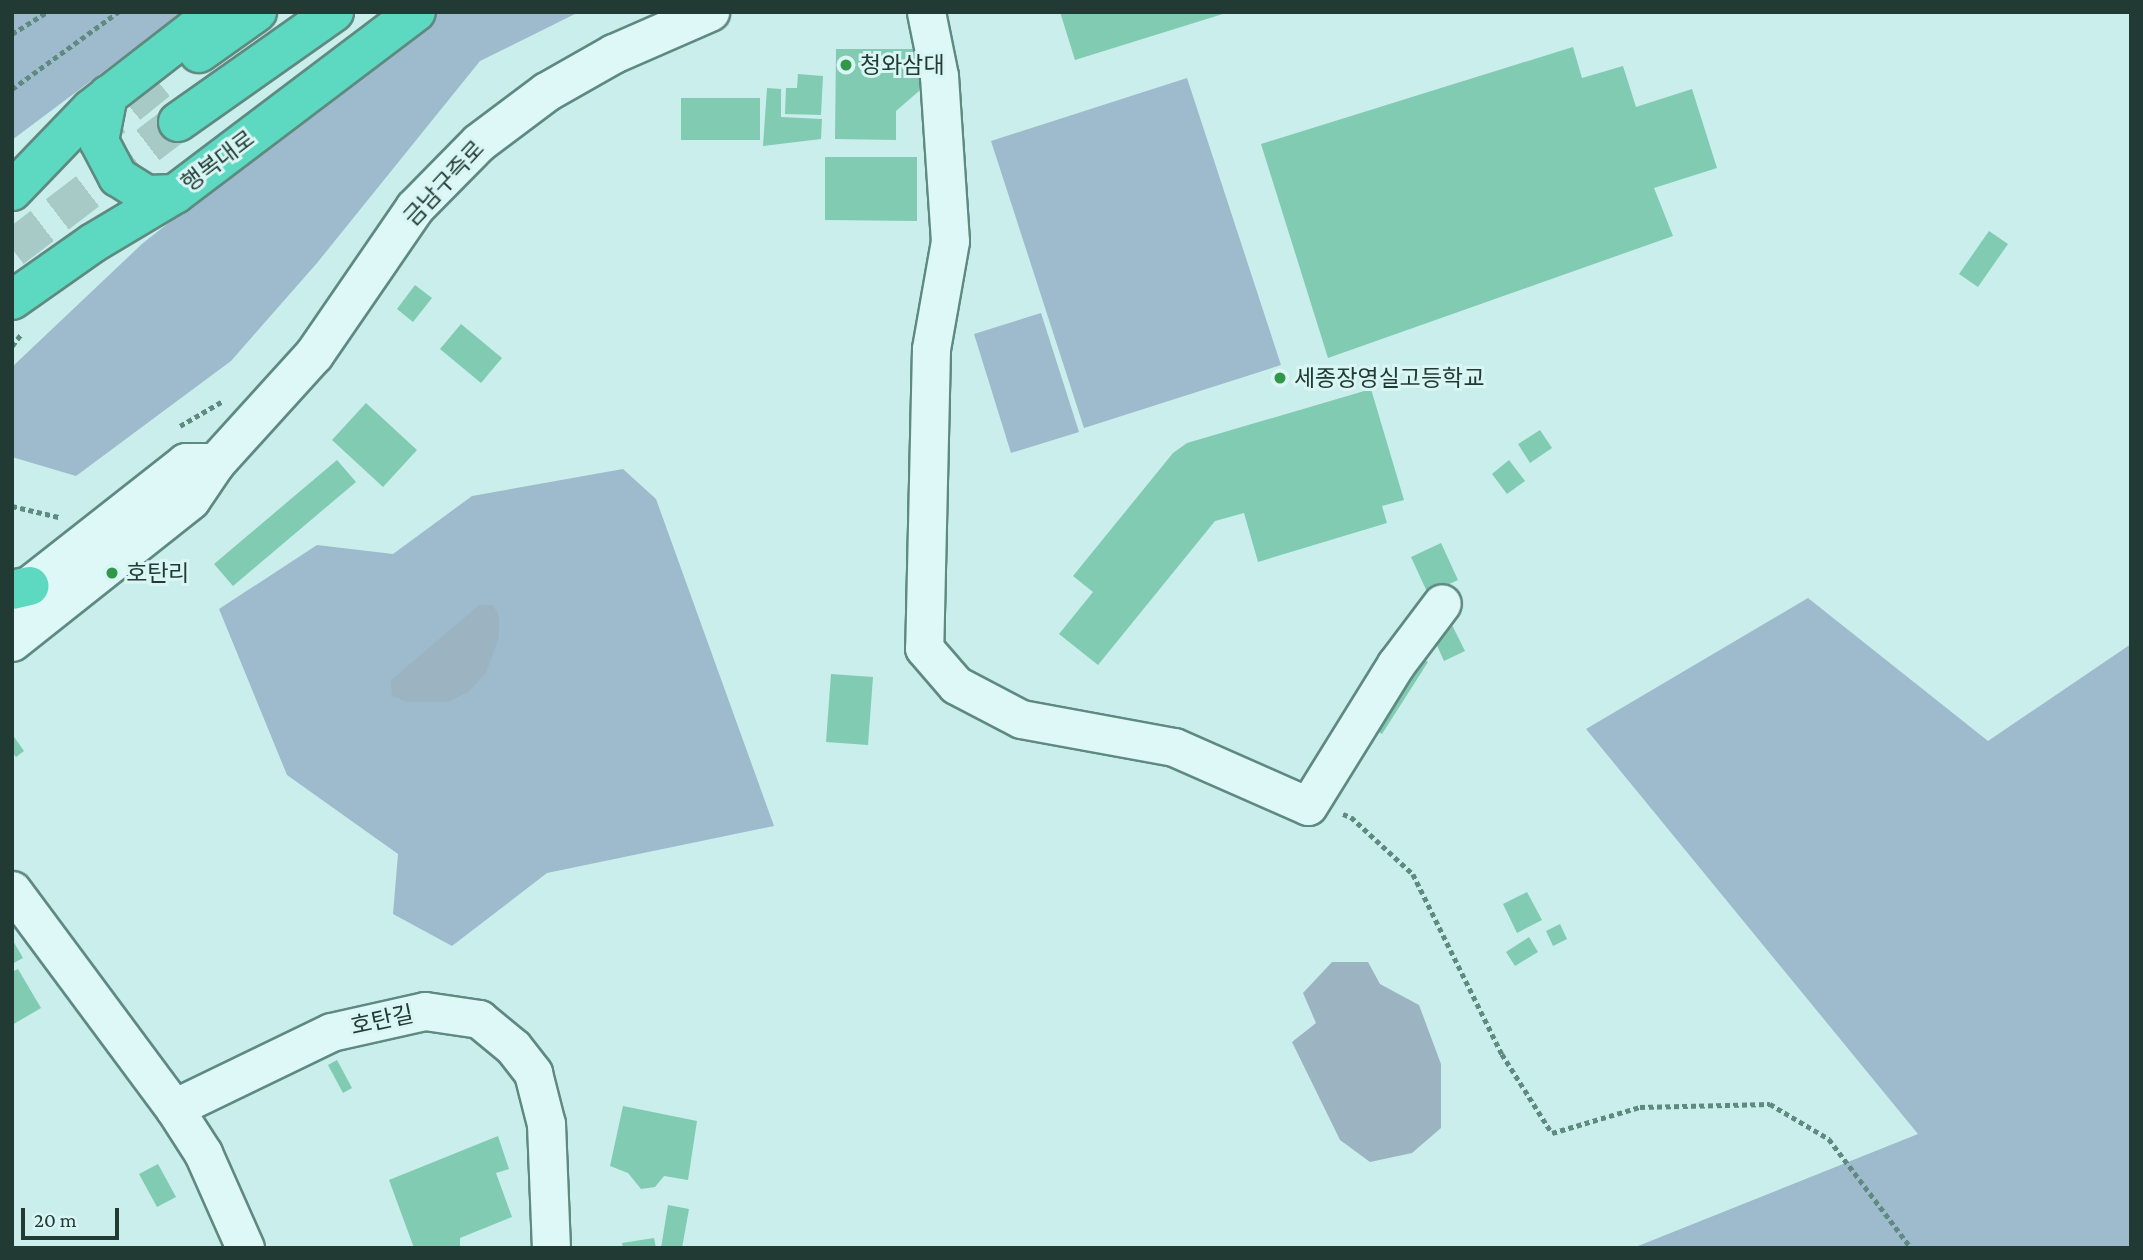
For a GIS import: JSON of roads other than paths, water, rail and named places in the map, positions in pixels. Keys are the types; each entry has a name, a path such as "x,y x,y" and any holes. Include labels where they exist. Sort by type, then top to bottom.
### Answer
{"highway":[{"path":"12,166 216,12"},
{"path":"158,81 257,12"},
{"path":"178,122 334,12"},
{"name":"행복대로","path":"12,300 93,243 175,194 416,12"},
{"path":"12,191 99,102"},
{"path":"99,102 99,141 118,177 147,195 175,194"}],"main road":[{"name":"금남구즉로","path":"12,642 191,500 216,463 314,355 415,208 479,143 547,92 614,54 710,12"},
{"path":"18,592 186,463 216,463"}],"street":[{"path":"926,12 939,75 950,241 930,349 924,648 956,685 1021,719 1174,747 1308,806 1396,664 1442,603"},
{"path":"15,886 174,1108 203,1153 245,1248"},
{"name":"호탄길","path":"174,1108 331,1032 425,1011 480,1018 513,1047 533,1073 546,1124 551,1248"}],"tunnel":[{"path":"84,141 158,81"},
{"path":"12,249 178,122"}],"place":[{"name":"청와삼대","path":"846,65"},
{"name":"세종장영실고등학교","path":"1280,378"},
{"name":"호탄리","path":"112,573"}]}
